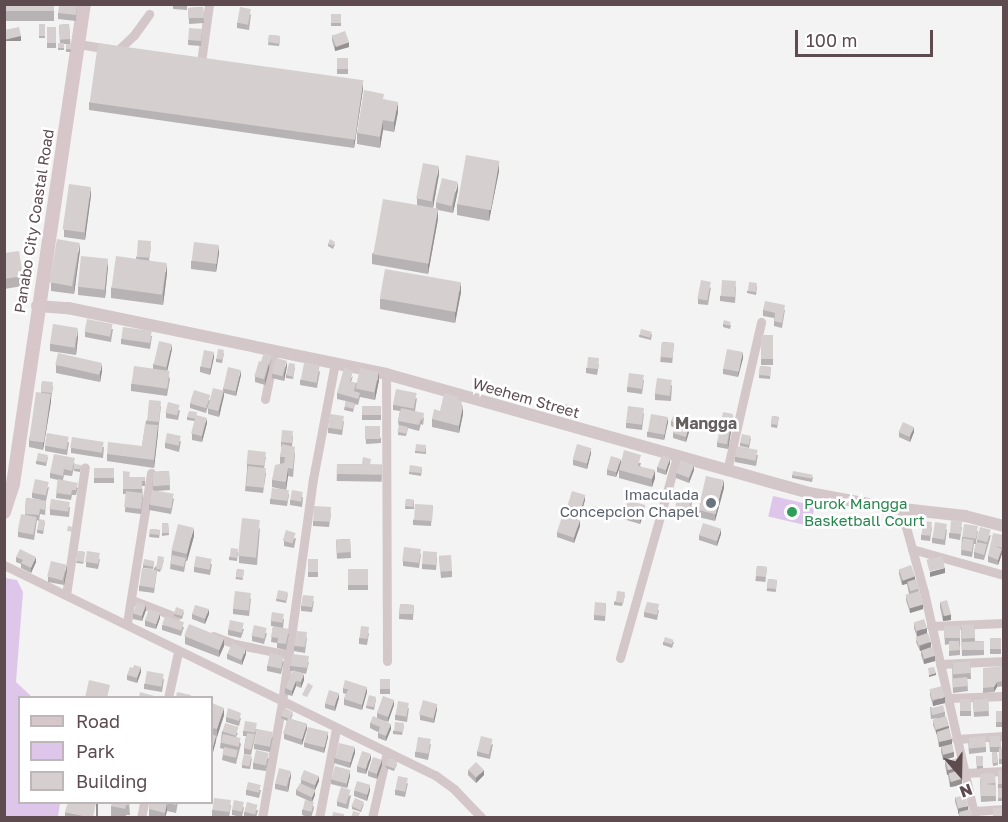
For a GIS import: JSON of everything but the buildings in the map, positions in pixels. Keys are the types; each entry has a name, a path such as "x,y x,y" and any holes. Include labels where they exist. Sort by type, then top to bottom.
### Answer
{"main road":[{"name":"Panabo City Coastal Road","path":"4,512 13,484 37,306 84,4"}],"street":[{"path":"201,62 209,4"},
{"path":"118,50 134,35 149,14"},
{"path":"78,44 128,51"},
{"path":"191,60 212,63"},
{"name":"Weehem Street","path":"37,306 68,308 386,374 809,494 902,509 965,516 1004,526"},
{"path":"727,471 761,322"},
{"path":"265,399 275,350"},
{"path":"262,818 289,656 313,479 336,363"},
{"path":"386,374 387,661"},
{"path":"620,658 677,457"},
{"path":"66,595 86,467"},
{"path":"127,623 151,473"},
{"path":"902,509 974,814 1004,809"},
{"path":"912,549 1004,575"},
{"path":"4,565 127,623 178,652 440,779 482,818"},
{"path":"132,600 176,617"},
{"path":"931,626 1004,623"},
{"path":"200,630 235,644 289,656"},
{"path":"168,696 178,652"},
{"path":"940,664 1004,661"},
{"path":"948,699 1004,696"},
{"path":"319,818 336,729"},
{"path":"956,739 1004,736"},
{"path":"372,818 387,752"},
{"path":"964,773 1004,771"}],"green space":[{"name":"Purok Mangga Basketball Court","path":"773,496 815,506 810,526 768,516"},
{"path":"5,578 17,580 23,592 16,682 31,696 18,696 18,804 60,804 58,817 5,817"}],"place":[{"name":"Imaculada Concepcion Chapel","path":"711,503"},
{"name":"Purok Mangga Basketball Court","path":"792,512"}],"district":[{"name":"Mangga","path":"706,423"}]}
